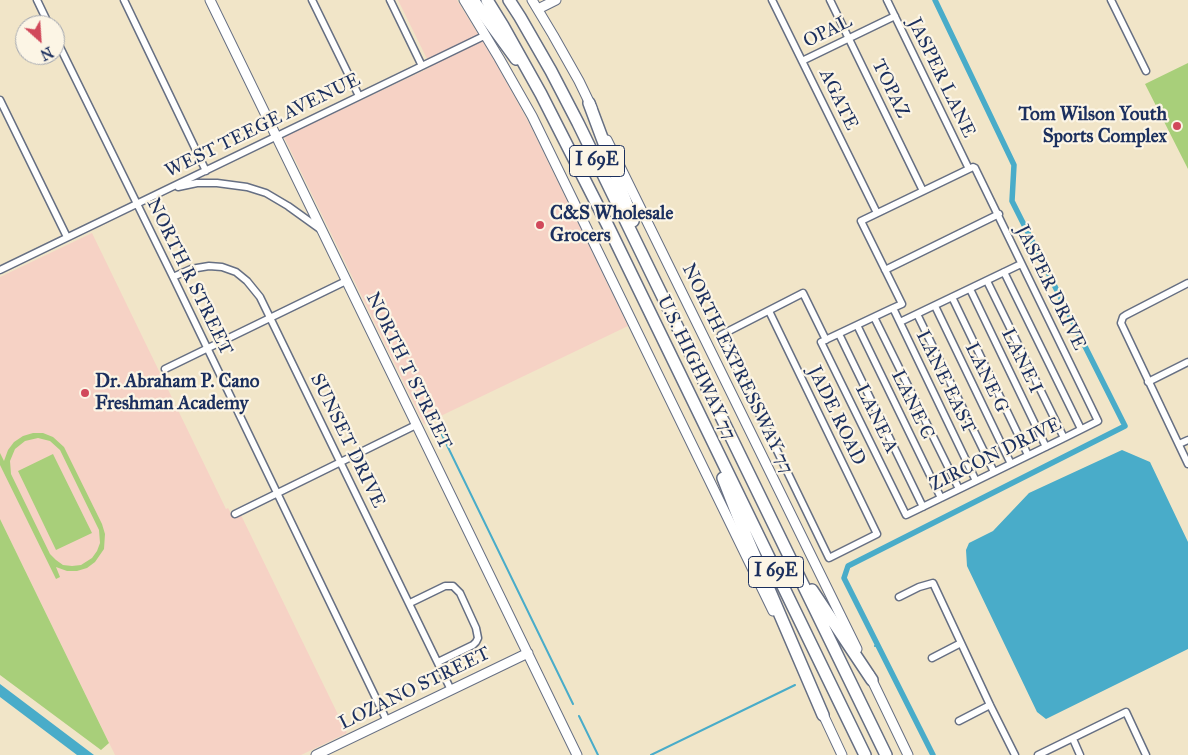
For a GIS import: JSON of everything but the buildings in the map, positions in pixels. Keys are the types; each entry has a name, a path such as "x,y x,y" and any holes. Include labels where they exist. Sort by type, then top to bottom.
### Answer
{"highway":[{"path":"473,0 541,94"},
{"name":"U.S. HIGHWAY 77","path":"487,0 504,26 541,94 608,226 865,755"},
{"name":"U.S. HIGHWAY 77","path":"509,0 551,71 578,123 886,755"},
{"path":"589,103 638,234 677,326"},
{"path":"687,388 741,524 823,715"},
{"path":"759,495 812,589 872,680"}],"main road":[{"name":"NORTH T STREET","path":"210,0 577,755"},
{"path":"464,0 536,124 842,755"},
{"name":"NORTH EXPRESSWAY 77","path":"532,0 557,42 589,103 908,755"},
{"path":"538,9 556,0"},
{"name":"LOZANO STREET","path":"316,755 528,653"}],"street":[{"path":"37,0 44,15"},
{"path":"124,0 206,171"},
{"path":"312,0 360,96"},
{"path":"390,0 422,66"},
{"name":"AGATE","path":"772,0 877,212"},
{"name":"TOPAZ","path":"830,0 922,191"},
{"name":"JASPER LANE","path":"887,0 972,168"},
{"path":"1111,0 1146,71"},
{"name":"OPAL","path":"802,61 895,16"},
{"name":"WEST TEEGE AVENUE","path":"0,270 486,35"},
{"name":"NORTH R STREET","path":"65,58 173,277 387,721"},
{"path":"0,100 67,237"},
{"path":"769,311 803,293 826,340 902,304 861,221 972,168"},
{"name":"JASPER DRIVE","path":"972,168 999,214 1098,421"},
{"path":"169,188 197,183 217,183 247,187 266,193 288,206 322,231"},
{"path":"885,270 999,214"},
{"path":"900,322 1022,264"},
{"name":"SUNSET DRIVE","path":"173,277 191,269 203,266 216,266 236,272 251,284 260,297 451,690"},
{"path":"1004,272 1081,429"},
{"path":"165,369 346,281"},
{"path":"986,281 1064,438"},
{"path":"1188,283 1126,315 1121,320 1121,326 1188,464"},
{"name":"LANE I","path":"970,289 1046,447"},
{"path":"952,298 1028,455"},
{"name":"LANE G","path":"935,306 1011,464"},
{"name":"LANE EAST","path":"893,308 976,481"},
{"name":"JADE ROAD","path":"769,311 877,534 829,558 721,335 769,311"},
{"path":"917,314 994,472"},
{"path":"874,317 959,489"},
{"name":"LANE C","path":"857,325 941,498"},
{"path":"839,334 923,507"},
{"name":"LANE A","path":"826,340 821,342 906,515"},
{"path":"1148,382 1188,362"},
{"name":"ZIRCON DRIVE","path":"906,515 1098,421"},
{"path":"235,514 416,425"},
{"path":"1178,444 1188,440"},
{"path":"899,597 919,587 933,583 1015,755"},
{"path":"410,603 445,586 453,586 460,593 476,628 478,638 473,645 438,662"},
{"path":"932,658 961,643"},
{"path":"959,721 990,705"},
{"path":"1038,755 1126,712 1146,755"},
{"path":"1073,739 1080,755"}],"shaded area":[{"path":"398,0 457,0 494,60 529,123 628,326 424,424 284,137 431,67"},
{"name":"Dr. Abraham P. Cano Freshman Academy","path":"92,233 226,509 228,508 232,515 239,511 347,733 301,755 115,755 0,519 0,277"}],"green space":[{"name":"Tom Wilson Youth Sports Complex","path":"1188,63 1188,169 1145,84"},
{"path":"43,433 53,437 64,447 102,524 105,534 104,549 95,562 87,568 77,571 67,571 56,567 60,577 56,579 0,465 0,453 4,461 8,450 14,442 23,436","holes":["38,438 50,441 60,450 99,530 100,543 97,551 92,558 81,565 63,565 50,554 11,474 10,461 15,449 25,441"]},
{"path":"53,454 92,533 56,550 18,471"},
{"path":"0,519 109,743 101,750 0,675"}],"water":[{"path":"1122,450 1150,462 1188,542 1188,649 1046,719 1037,712 967,566 966,550 969,543 993,531 1029,493"},
{"path":"0,684 94,755 77,755 0,697"}],"waterway":[{"path":"933,755 844,578 848,566 1125,426 1012,201 1014,165 935,0"},
{"path":"442,435 573,704"},
{"path":"651,755 795,685"},
{"path":"579,716 598,755"}],"place":[{"name":"Tom Wilson Youth Sports Complex","path":"1177,126"},
{"name":"C&S Wholesale Grocers","path":"540,225"},
{"name":"Dr. Abraham P. Cano Freshman Academy","path":"85,393"}]}
